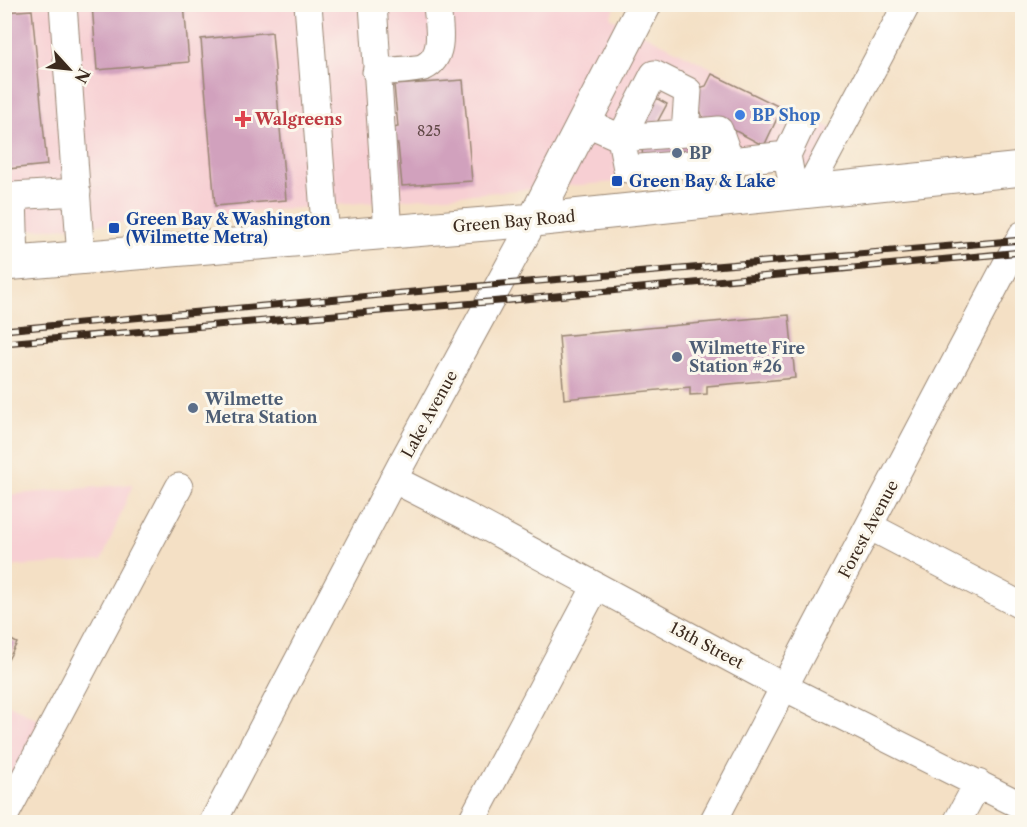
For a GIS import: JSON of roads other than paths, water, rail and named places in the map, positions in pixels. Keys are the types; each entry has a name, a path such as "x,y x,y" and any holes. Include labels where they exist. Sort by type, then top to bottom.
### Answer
{"main road":[{"name":"Lake Avenue","path":"534,220 645,4"},
{"name":"Green Bay Road","path":"10,264 534,220 1023,169"}],"street":[{"path":"63,4 81,258"},
{"path":"308,4 326,238"},
{"path":"373,4 388,232"},
{"path":"376,72 424,68 435,59 439,46 436,4"},
{"path":"800,193 907,4"},
{"path":"619,56 688,91 685,133"},
{"path":"654,74 621,138 627,169 787,155"},
{"path":"585,122 621,138 718,130 730,161 730,200"},
{"path":"800,193 787,155 802,123"},
{"path":"10,264 14,196 76,192"},
{"name":"Lake Avenue","path":"213,822 393,479 534,220"},
{"name":"Forest Avenue","path":"712,822 1023,235"},
{"name":"13th Street","path":"393,479 784,687 1023,806"},
{"path":"4,817 179,487"},
{"path":"869,526 1023,606"},
{"path":"471,822 596,586"},
{"path":"957,822 978,783"}],"railway":[{"path":"4,330 456,288 1022,240"},
{"path":"4,343 524,299 1022,252"}],"place":[{"name":"BP Shop","path":"740,115"},
{"name":"Walgreens","path":"243,119"},
{"name":"BP","path":"677,153"},
{"name":"Green Bay & Lake","path":"617,181"},
{"name":"Green Bay & Washington (Wilmette Metra)","path":"114,228"},
{"name":"Wilmette Fire Station #26","path":"677,357"},
{"name":"Wilmette Metra Station","path":"193,408"}]}
